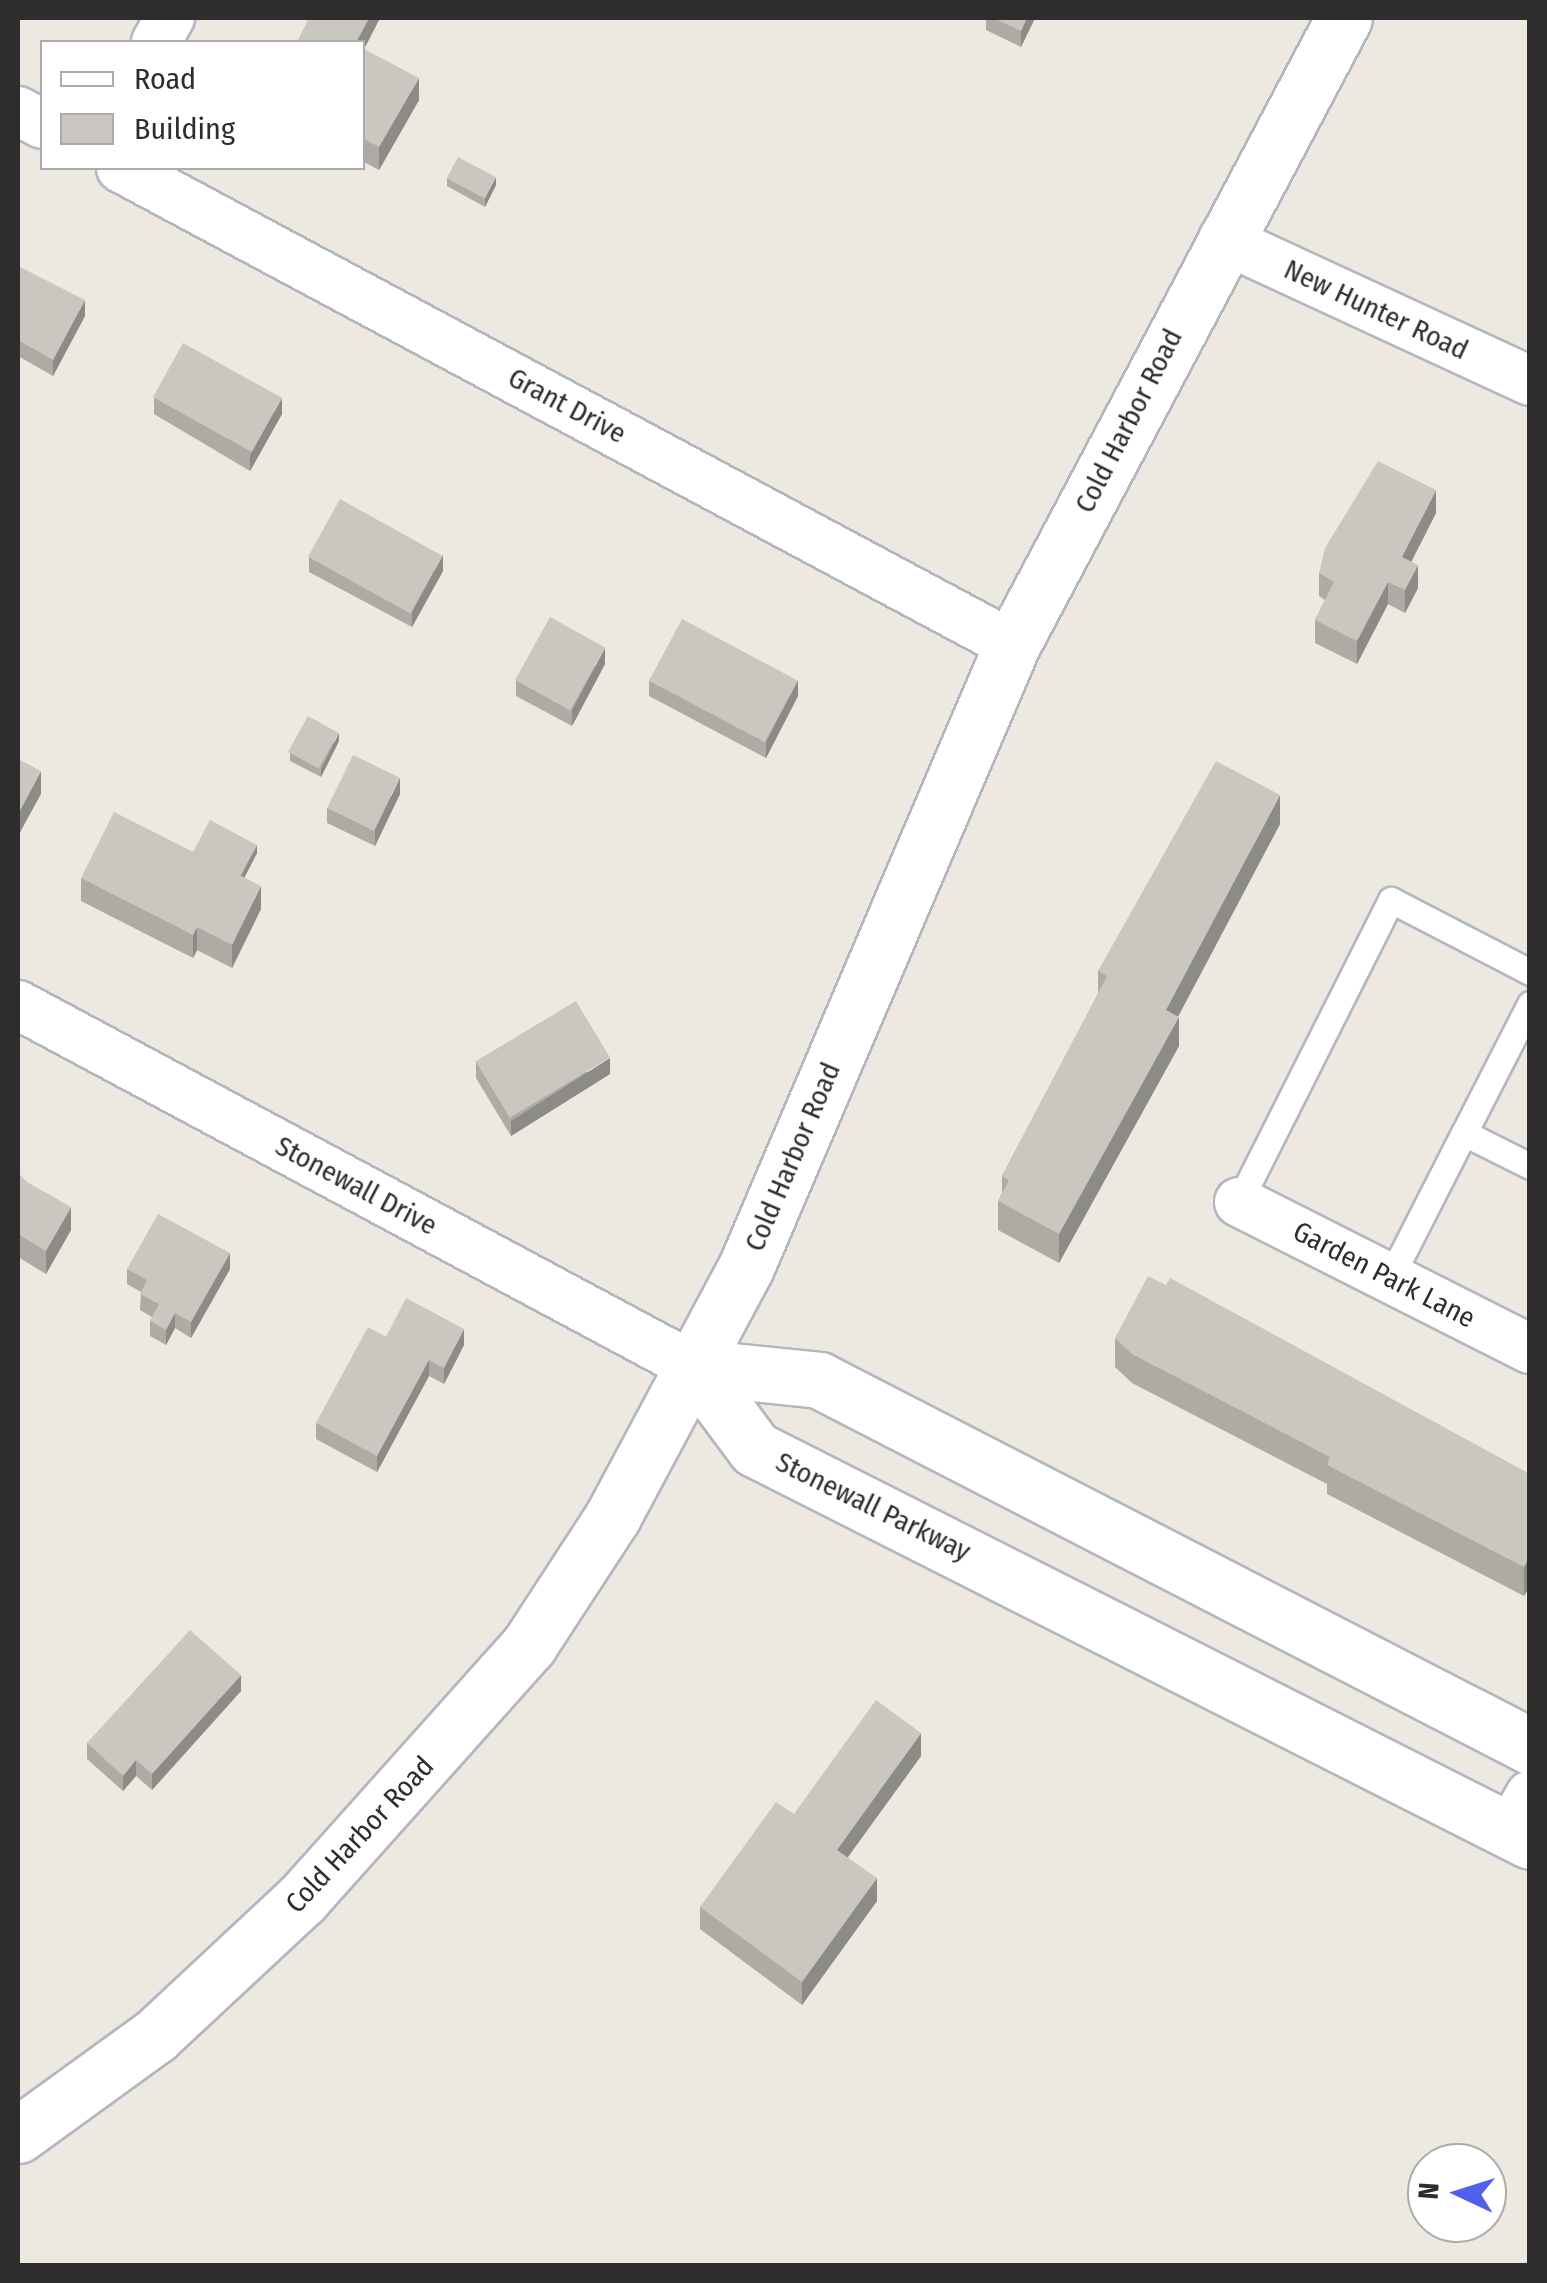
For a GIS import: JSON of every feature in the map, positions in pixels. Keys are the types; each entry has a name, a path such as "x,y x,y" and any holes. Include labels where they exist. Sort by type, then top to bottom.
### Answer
{"main road":[{"name":"Cold Harbor Road","path":"18,2136 155,2036 302,1899 461,1728 603,1532 746,1268 875,948 1012,646 1223,239 1344,18"},
{"path":"694,1368 819,1380 1530,1746"},
{"name":"Stonewall Parkway","path":"694,1368 756,1449 1523,1822"}],"street":[{"path":"157,40 170,18"},
{"path":"18,111 40,123"},
{"name":"Grant Drive","path":"125,170 1012,646"},
{"name":"New Hunter Road","path":"1223,239 1530,381"},
{"name":"Stonewall Drive","path":"18,1005 694,1368"},
{"name":"Garden Park Lane","path":"1239,1202 1530,1349"}],"lane":[{"path":"1239,1202 1391,900 1530,972"},
{"path":"1390,1278 1530,1004"},
{"path":"1464,1132 1530,1166"}],"building":[{"path":"309,18 369,18 357,40 298,40"},
{"path":"993,18 1027,18 1021,31"},
{"path":"365,50 419,78 379,147 365,140"},
{"path":"458,157 496,177 485,198 447,178"},
{"path":"18,266 85,300 53,360 18,340"},
{"path":"183,343 282,398 252,452 153,397"},
{"path":"1378,461 1436,490 1402,557 1418,565 1405,590 1388,582 1357,641 1315,620 1334,582 1319,573 1325,548"},
{"path":"340,499 442,556 410,613 308,557"},
{"path":"550,617 605,648 570,711 515,680"},
{"path":"682,619 798,681 765,742 649,681"},
{"path":"308,716 339,733 319,769 288,752"},
{"path":"353,755 400,778 374,831 327,808"},
{"path":"18,759 41,771 18,814"},
{"path":"1216,761 1280,795 1166,1010 1179,1017 1059,1234 998,1201 1009,1180 1002,1176 1107,976 1098,971"},
{"path":"114,812 261,886 232,945 197,927 193,935 81,878"},
{"path":"210,820 257,845 240,877 193,852"},
{"path":"576,1001 610,1058 510,1118 476,1061"},
{"path":"18,1173 71,1207 46,1251 18,1234"},
{"path":"158,1214 230,1253 191,1322 175,1313 166,1330 150,1321 159,1304 140,1294 147,1280 127,1269"},
{"path":"1148,1276 1166,1285 1170,1278 1530,1474 1530,1560 1524,1567 1327,1465 1330,1457 1132,1354 1115,1338"},
{"path":"406,1298 464,1329 444,1368 429,1360 377,1456 316,1423 368,1327 386,1337"},
{"path":"190,1630 241,1675 152,1774 136,1760 123,1776 87,1743"},
{"path":"876,1700 921,1733 837,1850 877,1878 802,1982 700,1907 776,1802 794,1814"}]}
